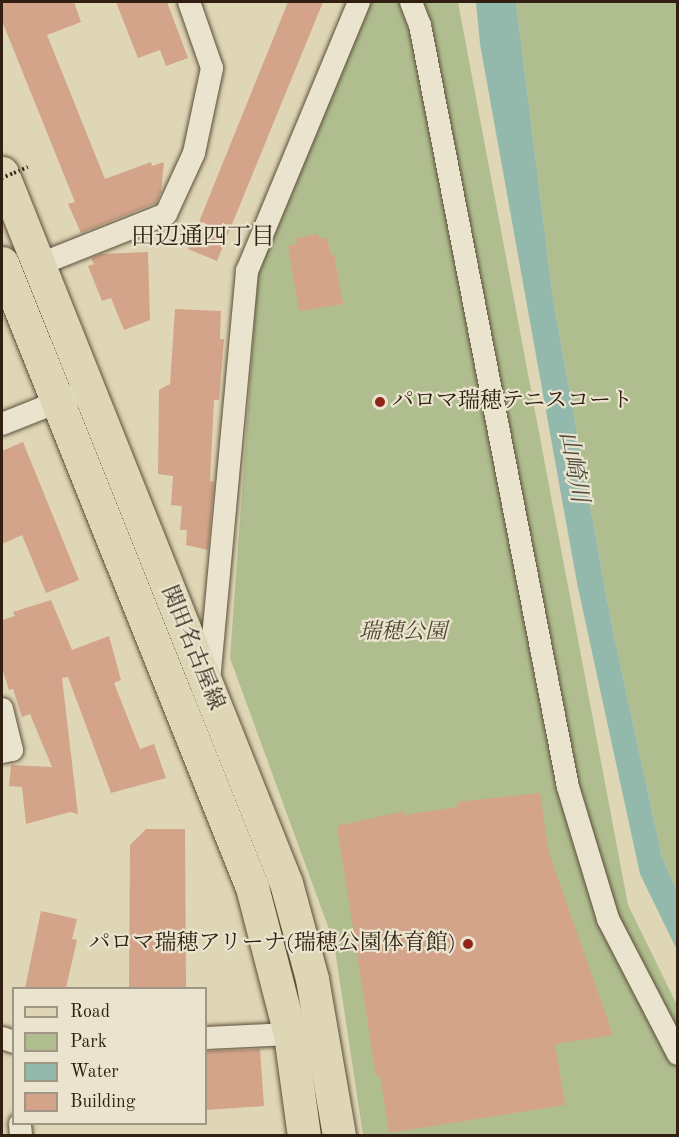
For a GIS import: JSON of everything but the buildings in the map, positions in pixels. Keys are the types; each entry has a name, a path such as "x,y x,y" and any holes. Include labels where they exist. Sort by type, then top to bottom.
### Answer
{"main road":[{"name":"関田名古屋線","path":"11,172 38,265 286,883 312,979 339,1136"},
{"name":"関田名古屋線","path":"2,263 252,887 290,1034 304,1136"}],"street":[{"path":"38,265 166,214 194,153 212,68 189,2"},
{"path":"208,689 247,271 359,2"},
{"path":"411,2 420,25 568,787 608,919 678,1054"},
{"path":"2,424 58,404 87,388"},
{"path":"2,709 12,750 2,752"},
{"path":"207,1038 290,1034"}],"green space":[{"name":"瑞穂公園","path":"368,2 458,2 628,905 677,1005 677,1135 363,1135 334,943 230,658 258,270"},
{"path":"516,2 677,2 677,891 662,857 611,622 553,299"}],"water":[{"name":"山崎川","path":"476,2 516,2 553,299 611,622 662,857 677,891 677,950 640,874 577,583 480,44"}],"place":[{"name":"パロマ瑞穂テニスコート","path":"380,402"},
{"name":"パロマ瑞穂アリーナ(瑞穂公園体育館)","path":"468,944"}],"district":[{"name":"田辺通四丁目","path":"203,239"}]}
